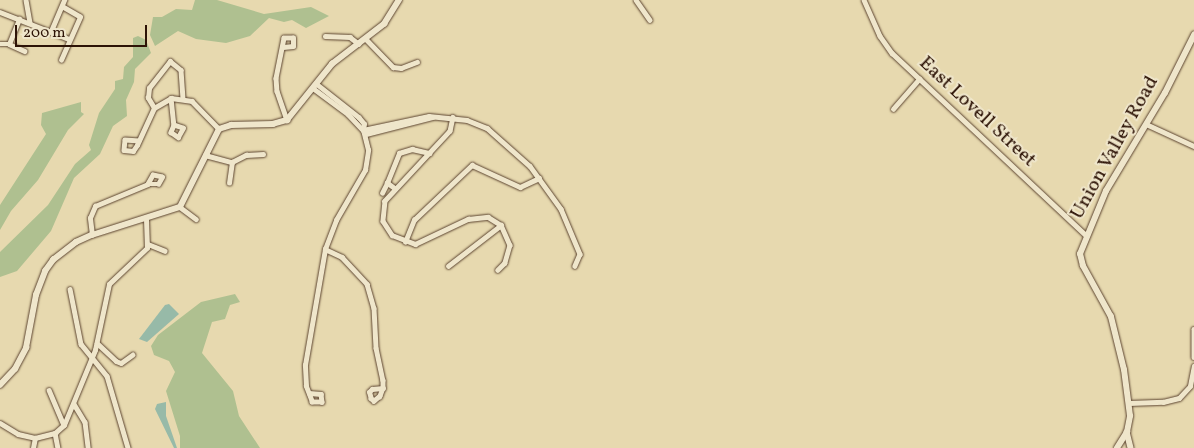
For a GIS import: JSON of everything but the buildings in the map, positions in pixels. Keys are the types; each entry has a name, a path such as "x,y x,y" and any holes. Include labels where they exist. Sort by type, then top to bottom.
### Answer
{"street":[{"path":"26,0 30,23"},
{"path":"51,32 63,7 64,0"},
{"path":"0,384 15,368 26,348 36,295 45,271 65,249 92,235 146,220 180,207 204,155 219,129 231,125 273,124 287,120 340,56 366,39 384,24 399,0"},
{"path":"636,0 650,20"},
{"name":"East Lovell Street","path":"864,0 885,45 1086,235"},
{"path":"61,60 80,17 63,7"},
{"path":"0,12 69,39"},
{"path":"9,44 19,19"},
{"name":"Union Valley Road","path":"1117,448 1127,432 1129,403 1114,325 1082,262 1080,254 1086,235 1106,191 1146,124 1194,35"},
{"path":"325,36 350,37 359,44"},
{"path":"366,39 393,67 401,68 417,62"},
{"path":"0,44 9,44 25,51"},
{"path":"283,48 277,91 287,120"},
{"path":"154,108 148,98 149,88 170,61 181,70 183,97"},
{"path":"893,109 919,79"},
{"path":"309,394 304,374 326,249 336,220 365,170 365,132 348,114 314,86"},
{"path":"138,141 154,108 171,98 183,97 198,105 219,129"},
{"path":"171,98 174,124"},
{"path":"365,132 433,117 453,117 474,122 500,137 538,178 567,218 580,254 575,266"},
{"path":"453,117 452,128 385,201 383,221 392,235 405,242 421,243 480,216 501,225 509,239 510,252 505,263 498,270"},
{"path":"1146,124 1194,146"},
{"path":"382,193 402,150 420,149 430,152"},
{"path":"204,155 232,162 246,155 263,154"},
{"path":"228,183 232,162"},
{"path":"405,242 414,220 472,165 510,185 524,187 538,178"},
{"path":"387,183 395,188"},
{"path":"92,235 90,218 95,206 148,184"},
{"path":"180,207 196,219"},
{"path":"0,423 18,434 35,438 55,433 64,425 97,343 109,284 138,260 148,244 146,220"},
{"path":"448,266 501,225"},
{"path":"148,244 165,251"},
{"path":"326,249 342,256 367,284 374,308 383,388"},
{"path":"70,289 80,344 108,376 128,448"},
{"path":"1194,329 1194,357"},
{"path":"97,343 116,361 121,362 132,355"},
{"path":"1129,403 1163,402 1179,398 1190,386 1194,366"},
{"path":"49,390 64,425"},
{"path":"74,404 85,422 88,448"},
{"path":"1127,432 1131,448"},
{"path":"55,433 58,448"},
{"path":"33,448 35,438"}],"shaded area":[{"path":"195,0 217,0 264,14 311,7 329,16 306,28 292,20 284,22 269,18 250,36 226,43 196,39 178,31 155,46 150,35 153,17 162,17 176,9 192,10"},
{"path":"138,36 146,40 151,53 135,69 134,82 126,100 127,116 113,126 100,154 74,178 51,231 17,271 0,277 0,252 48,205 75,164 91,150 89,145 99,113 115,89 115,81 123,79 124,67 133,57 133,38"},
{"path":"81,102 81,112 84,114 68,130 38,180 11,211 0,230 0,205 46,134 41,125 42,113"},
{"path":"235,294 240,302 230,305 225,319 212,322 202,353 233,391 239,416 260,448 180,448 180,436 166,391 175,372 169,361 154,355 151,346 158,335 201,302"},
{"path":"169,304 179,314 147,342 139,339 165,305"},
{"path":"166,402 166,416 177,448 174,448 155,409 157,404"}]}
